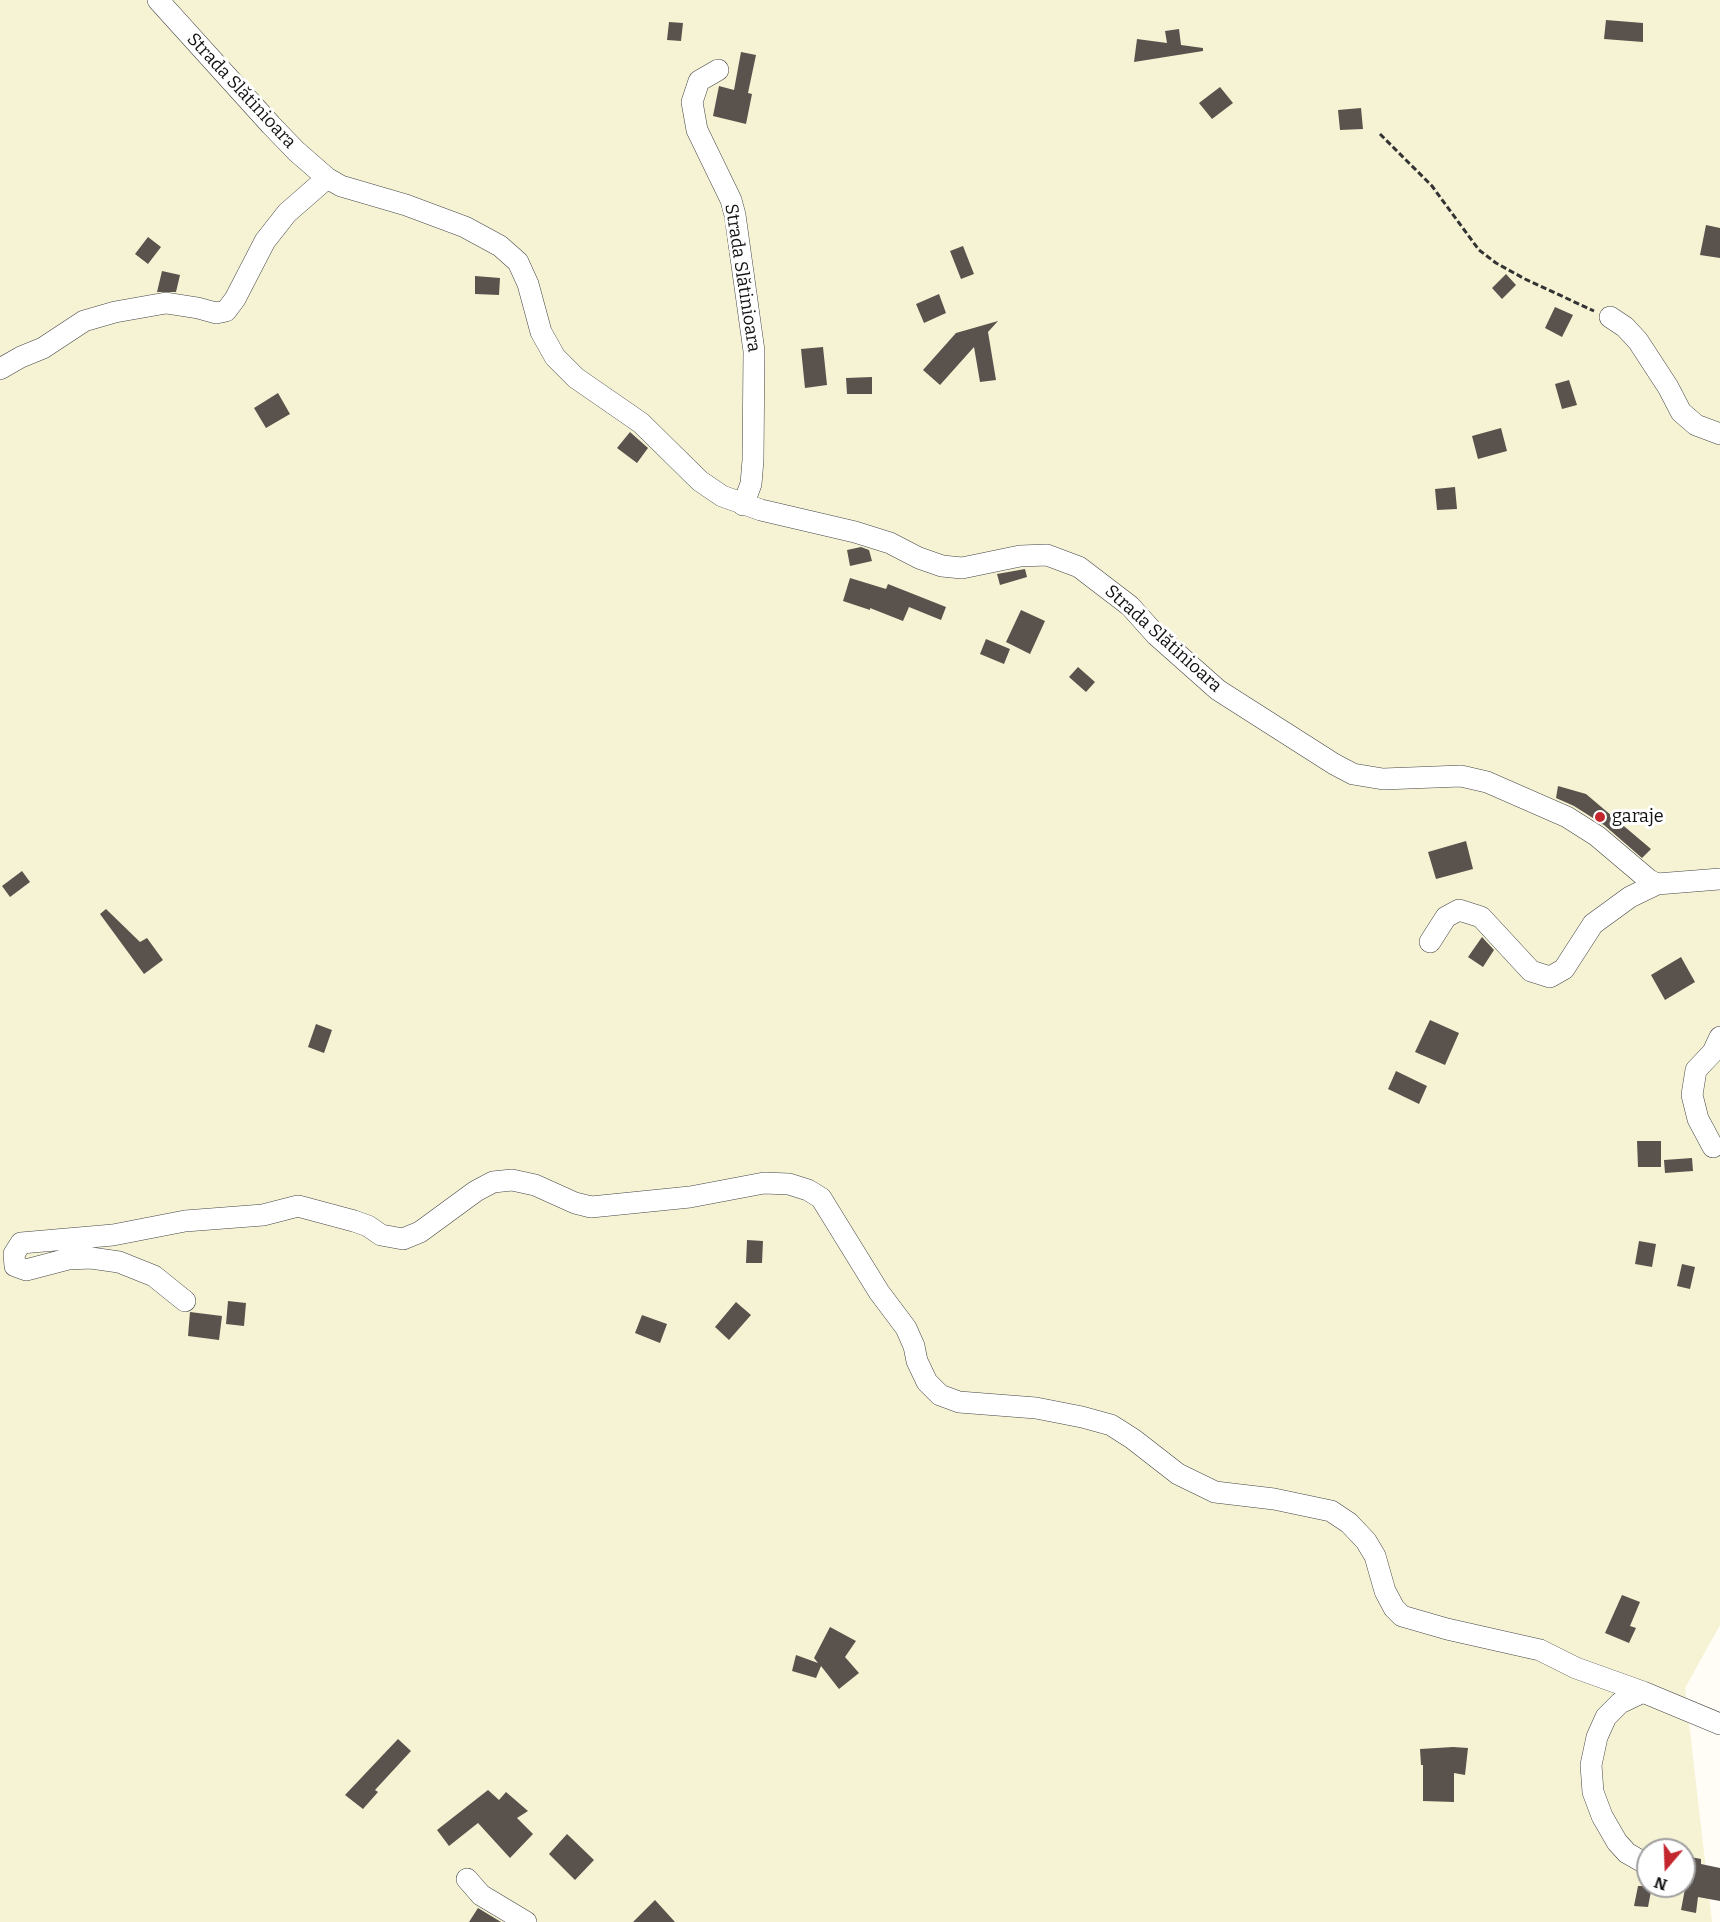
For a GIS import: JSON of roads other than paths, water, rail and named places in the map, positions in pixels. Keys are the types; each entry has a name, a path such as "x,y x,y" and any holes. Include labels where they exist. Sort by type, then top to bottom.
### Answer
{"street":[{"name":"Strada Slătinioara","path":"158,0 296,151 327,178 341,186 406,205 465,227 500,246 518,262 528,284 541,332 555,357 576,378 641,423 700,481 722,496 743,505 855,532 890,543 919,558 942,566 962,568 1020,556 1047,555 1079,567 1130,606 1156,634 1218,690 1353,774 1383,779 1461,776 1487,782 1567,817 1597,836 1649,880 1657,884"},
{"name":"Strada Slătinioara","path":"718,70 699,81 693,108 703,146 731,200 735,215 754,351 753,460 751,484 743,505"},
{"path":"0,369 43,348 84,321 115,312 166,303 216,313 226,311 235,299 265,241 287,213 327,178"},
{"path":"1610,317 1625,327 1638,341 1668,387 1681,412 1696,425 1720,434"},
{"path":"1430,942 1446,917 1459,910 1481,916 1531,971 1550,977 1564,969 1593,924 1630,897 1657,884 1720,879"},
{"path":"1713,1147 1698,1119 1692,1095 1696,1070 1713,1052 1720,1037"},
{"path":"185,1301 154,1276 119,1262 91,1258 68,1259 26,1270 15,1266 14,1254 21,1243 113,1235 185,1221 263,1215 298,1206 354,1221 368,1226 381,1235 403,1239 420,1232 476,1191 493,1182 512,1180 535,1185 575,1203 591,1207 690,1197 764,1183 789,1184 808,1190 821,1198 879,1292 906,1328 927,1382 940,1395 959,1402 1036,1408 1111,1425 1133,1438 1178,1474 1215,1492 1274,1499 1331,1511 1349,1523 1366,1541 1375,1556 1385,1591 1394,1608 1402,1616 1447,1629 1540,1650 1576,1668 1643,1692 1720,1724"},
{"path":"1636,1858 1627,1853 1617,1842 1602,1816 1593,1792 1592,1765 1597,1737 1606,1717 1620,1703 1643,1692"},
{"path":"467,1878 481,1895 526,1922"}],"place":[{"name":"garaje","path":"1600,817"}]}
